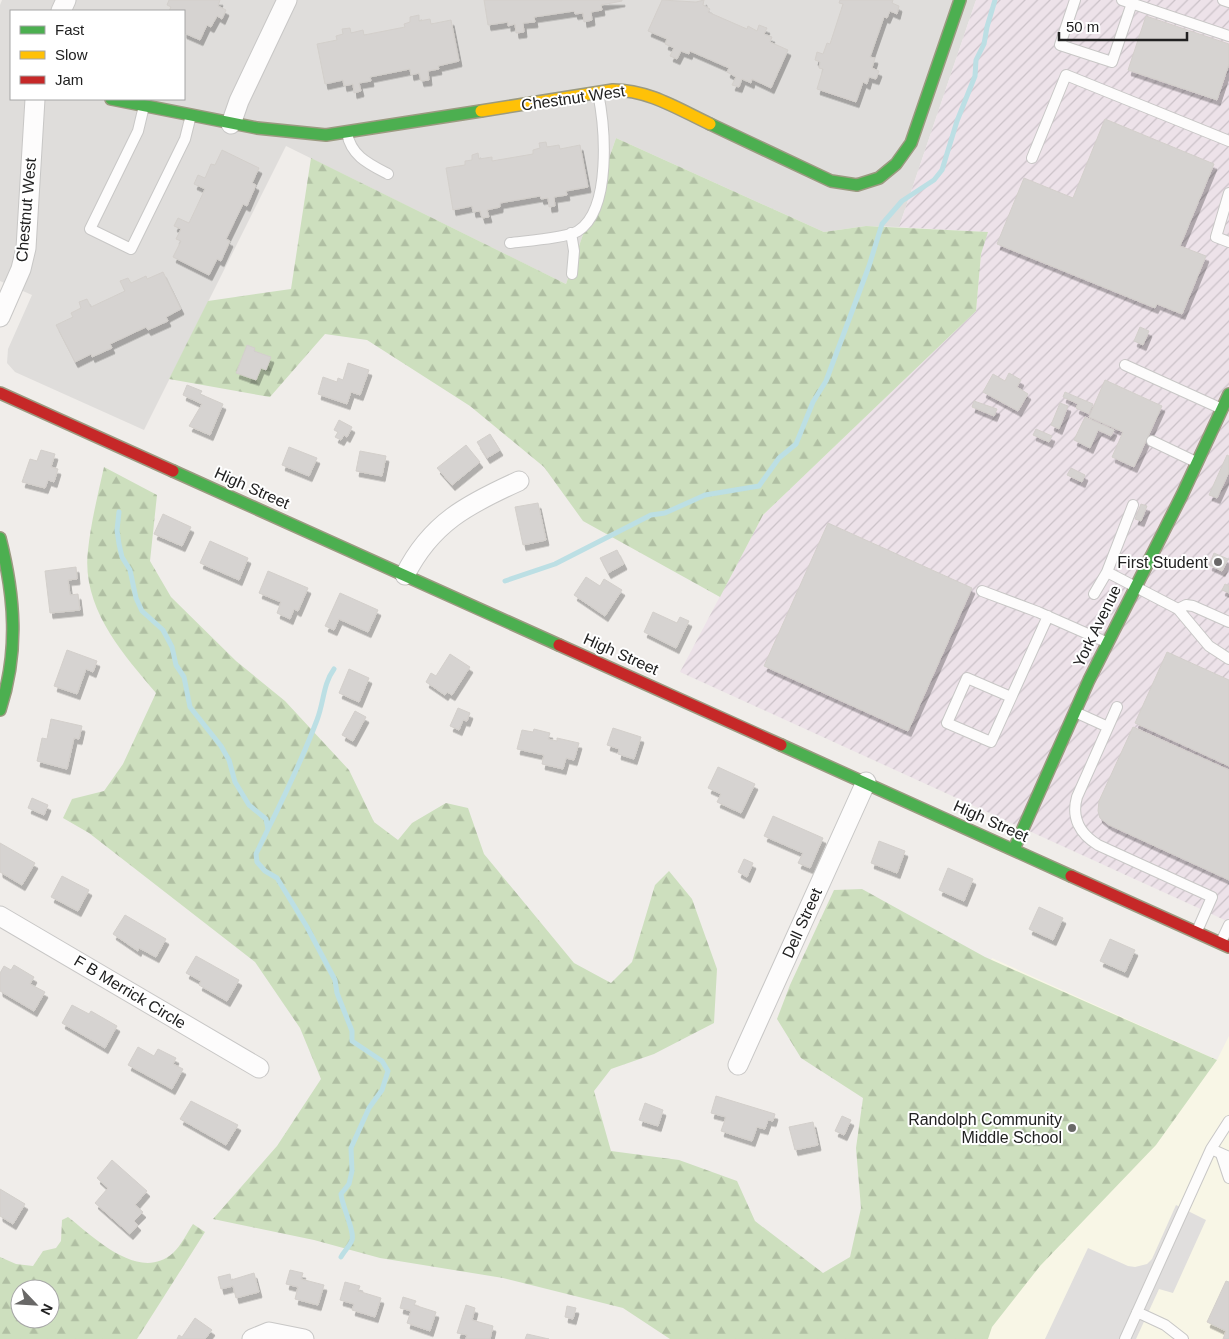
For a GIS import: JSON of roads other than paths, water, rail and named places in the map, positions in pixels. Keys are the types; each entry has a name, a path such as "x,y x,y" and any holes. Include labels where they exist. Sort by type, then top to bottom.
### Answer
{"main road":[{"name":"Chestnut West","path":"118,100 231,124 316,135 347,132 598,92 631,90 647,94 831,181 850,185 867,184 893,167 911,142 960,0"},
{"name":"High Street","path":"0,393 1225,945"},
{"name":"York Avenue","path":"1014,850 1074,712 1107,642 1229,394"},
{"path":"0,538 11,582 15,631 10,676 0,710"}],"street":[{"path":"231,124 238,101 287,0"},
{"name":"Chestnut West","path":"0,317 19,274 26,248 35,100"},
{"path":"405,575 424,543 443,523 458,511 480,498 518,480"},
{"name":"Dell Street","path":"738,1065 866,782"},
{"name":"F B Merrick Circle","path":"0,916 259,1068"},
{"path":"252,1339 269,1332 304,1339"}],"lane":[{"path":"1076,0 1060,45 1112,62 1127,2 1229,36"},
{"path":"1223,0 1229,2"},
{"path":"1032,158 1066,75 1229,141"},
{"path":"510,244 571,234 583,226 602,192 603,126 598,92"},
{"path":"145,105 138,130 90,229 130,249 185,139 191,116"},
{"path":"347,132 350,145 358,156 388,174"},
{"path":"1229,193 1216,237 1229,242"},
{"path":"571,234 574,251 572,274"},
{"path":"1125,365 1222,409"},
{"path":"1152,441 1197,462"},
{"path":"1094,594 1107,572 1133,505"},
{"path":"1107,572 1178,609 1209,646 1229,660"},
{"path":"982,591 1048,616 1107,642"},
{"path":"1178,609 1186,605 1193,606 1229,622"},
{"path":"1011,697 968,678 947,723 991,742 1048,616"},
{"path":"1117,707 1077,797 1075,808 1076,820 1085,835 1098,845 1212,897 1196,932"},
{"path":"1074,712 1108,727"},
{"path":"1225,945 1229,925"},
{"path":"1125,1339 1137,1312 1220,1154 1229,1121"},
{"path":"1220,1154 1229,1178"},
{"path":"1137,1312 1164,1324 1183,1339"}],"waterway":[{"path":"505,581 555,564 651,515 665,513 705,495 759,486 779,458 796,444 813,402 826,381 869,266 882,224 902,201 934,180 942,170 957,121 975,76 976,60 984,44 995,0"},
{"path":"119,512 117,530 122,557 130,570 136,598 142,611 163,630 172,647 176,665 184,677 190,707 221,746 229,760 235,782 249,805 266,819 268,829 256,854 257,862 265,871 277,878 307,927 335,980 337,993 352,1031 352,1041 382,1061 388,1071 382,1090 369,1108 351,1148 352,1171 349,1184 341,1194 350,1225 352,1240 341,1257"},
{"path":"268,829 306,748 330,675 334,669"}],"place":[{"name":"First Student","path":"1218,562"},
{"name":"Randolph Community Middle School","path":"1072,1128"}]}
